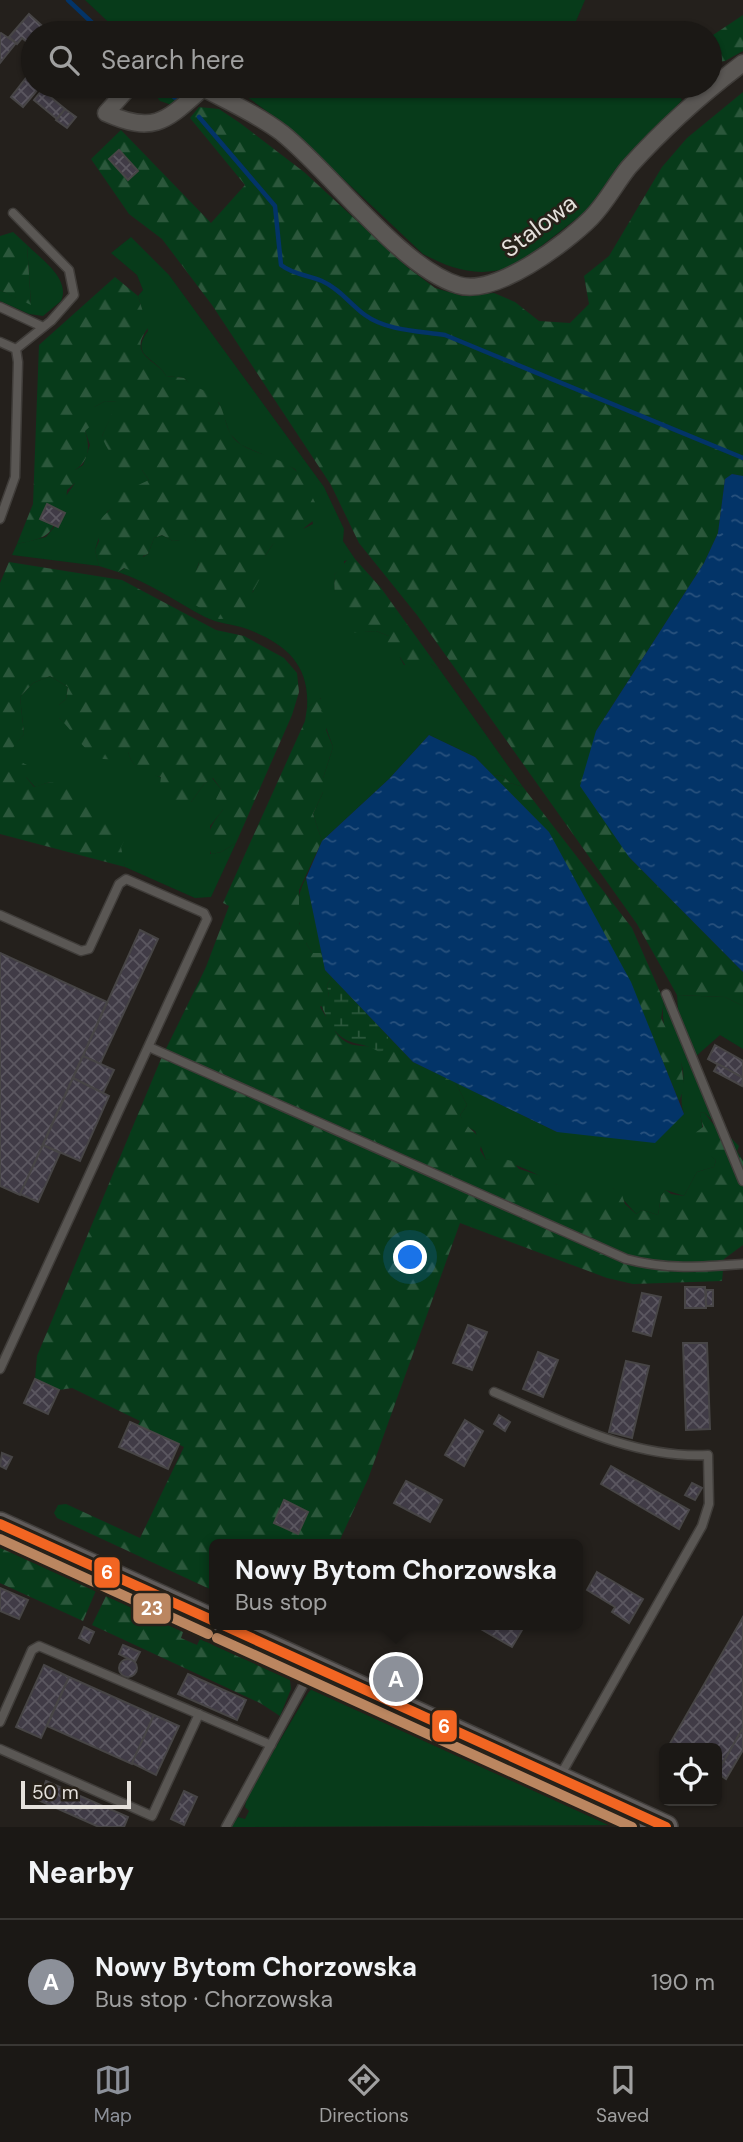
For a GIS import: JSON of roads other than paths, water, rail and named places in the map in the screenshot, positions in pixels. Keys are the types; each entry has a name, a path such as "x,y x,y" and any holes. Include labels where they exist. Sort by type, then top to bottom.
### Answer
{"street":[{"name":"Stalowa","path":"722,81 743,64"},
{"name":"Stalowa","path":"119,98 106,113 125,122 148,126 169,119 190,98"},
{"name":"Stalowa","path":"220,98 282,133 404,251 430,271 460,286 501,281 531,265 582,226 592,218 629,168 681,114 701,98"},
{"path":"0,1524 209,1619"},
{"path":"234,1630 666,1827"}],"lane":[{"path":"13,213 69,270 74,295 68,304 16,349"},
{"path":"0,307 43,327"},
{"path":"0,342 16,349"},
{"path":"0,519 15,477 18,362 16,349"},
{"path":"0,915 81,951 89,949 119,884 126,879 204,913 207,919 0,1369"},
{"path":"666,994 743,1181"},
{"path":"149,1046 626,1259 655,1266 687,1269 743,1264"},
{"path":"494,1392 602,1438 677,1457 708,1455 709,1504 702,1526 558,1778"},
{"path":"0,1722 32,1650 39,1646 271,1745"},
{"path":"226,1827 313,1666"},
{"path":"0,1749 152,1816 199,1714"}],"water":[{"path":"732,474 743,476 743,972 629,857 580,786 596,731 704,563 718,533 725,479"},
{"path":"429,735 475,757 549,832 631,982 684,1114 655,1143 557,1132 413,1062 325,970 306,878 322,841 389,779"}],"waterway":[{"path":"68,0 90,21"},
{"path":"199,117 275,206 281,265 328,284 365,315 383,324 404,330 445,335 743,458"}],"place":[{"name":"Nowy Bytom Chorzowska","path":"396,1679"}]}
